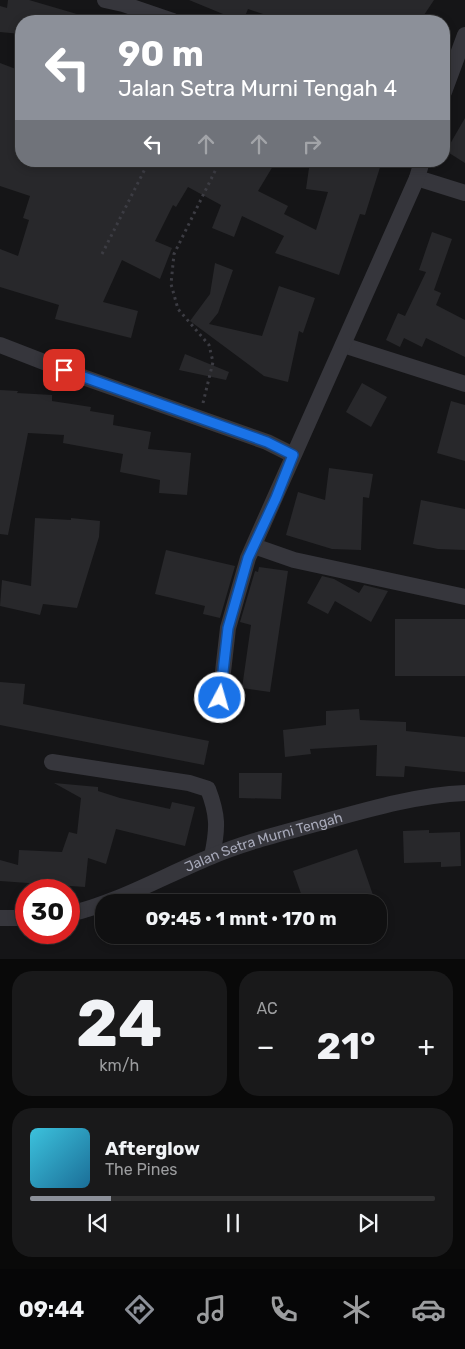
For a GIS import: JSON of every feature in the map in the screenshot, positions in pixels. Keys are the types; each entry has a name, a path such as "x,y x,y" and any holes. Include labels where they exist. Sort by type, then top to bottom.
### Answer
{"street":[{"path":"105,0 155,15"},
{"path":"450,76 465,35"},
{"path":"220,698 228,628 248,558 420,167"},
{"path":"417,178 465,193"},
{"path":"0,345 80,376 267,442 293,455"},
{"path":"343,345 465,384"},
{"path":"254,546 294,560 465,597"},
{"path":"52,762 189,783 208,789 216,809 218,831 212,856"},
{"name":"Jalan Setra Murni Tengah","path":"80,911 98,905 212,856 269,836 363,811 465,793"},
{"path":"0,918 15,918"}],"path":[{"path":"102,254 146,167"},
{"path":"200,418 213,362 209,346 178,309 171,284 174,254 217,167"}],"building":[{"path":"8,0 29,0 80,15 15,15 15,33 0,32 0,6 7,8"},
{"path":"189,0 434,0 424,15 266,15 248,9 246,15 225,15"},
{"path":"0,63 15,69 15,167 272,167 258,191 288,206 284,214 316,230 328,192 306,189 309,167 380,167 365,215 360,214 339,275 275,253 284,236 242,216 234,237 212,228 221,205 188,187 176,207 173,205 155,241 172,248 160,279 122,260 103,302 138,311 131,338 55,319 59,305 0,287 0,249 18,256 29,220 23,218 30,196 0,186"},
{"path":"465,118 465,163 450,154 450,144"},
{"path":"432,232 452,239 434,290 441,293 436,305 465,320 465,357 426,338 422,347 404,338 400,347 386,340 398,313 405,316 426,272 419,270"},
{"path":"215,263 233,270 218,313 209,324 262,336 279,286 315,298 303,333 299,331 288,382 264,376 190,321 210,294"},
{"path":"185,354 229,372 226,380 179,370"},
{"path":"362,383 387,397 371,427 346,412"},
{"path":"0,390 52,395 52,401 91,407 90,411 114,415 113,425 151,432 148,449 191,453 187,495 159,493 160,480 120,472 123,454 63,443 64,435 28,433 8,535 0,534"},
{"path":"451,401 465,405 465,461 437,453"},
{"path":"329,468 373,474 369,498 363,497 361,550 332,549 286,535 298,492 325,500"},
{"path":"421,500 465,509 465,550 438,549 413,544"},
{"path":"35,518 71,520 71,518 100,521 99,537 77,608 43,604 40,615 0,606 2,580 31,586"},
{"path":"166,550 235,566 220,618 203,614 205,606 155,594"},
{"path":"259,567 288,571 270,692 242,688 251,625 240,622 255,571 258,572"},
{"path":"322,576 334,579 359,593 364,585 388,591 371,622 335,601 328,614 307,603"},
{"path":"395,619 465,619 465,676 395,676"},
{"path":"0,682 25,684 23,704 209,741 204,765 0,725"},
{"path":"359,709 360,720 406,722 406,731 465,737 465,772 405,766 404,777 376,776 377,745 310,749 311,754 285,757 283,730 326,725 326,711"},
{"path":"239,773 282,773 281,799 239,798"},
{"path":"54,783 98,787 98,791 120,798 170,809 172,802 195,807 185,846 116,829 106,864 88,858 85,887 80,887 80,879 15,879 15,882 0,881 0,860 18,865 19,850 62,852 69,832 77,834 81,798"},
{"path":"429,830 429,833 460,832 461,866 441,867 441,862 404,863 403,831"},
{"path":"357,849 373,894 301,894 293,871"}],"route":[{"path":"64,370 267,442 293,455 276,498 248,558 228,628 220,698"}]}
